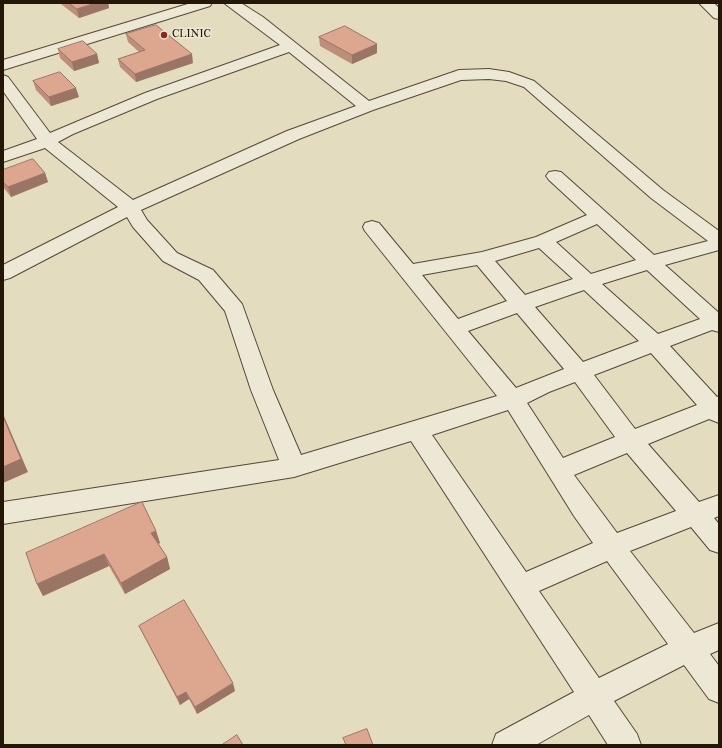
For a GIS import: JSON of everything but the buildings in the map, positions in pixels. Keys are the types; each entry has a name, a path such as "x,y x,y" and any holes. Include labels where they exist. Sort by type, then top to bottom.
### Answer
{"street":[{"path":"3,65 205,3"},
{"path":"231,3 258,20 367,107"},
{"path":"706,3 719,15"},
{"path":"3,157 47,141 67,130 151,96 291,46"},
{"path":"3,273 131,208 293,135 459,75 489,74 509,77 529,84 657,194 719,240"},
{"path":"3,80 47,141 131,208 140,223 170,257 206,275 235,309 262,390 294,467"},
{"path":"3,513 294,467 417,431 513,400 542,386 718,322 555,176"},
{"path":"408,271 482,258 543,241 600,216"},
{"path":"372,228 513,400 583,509 719,689"},
{"path":"543,241 655,344 717,409 631,441 558,471"},
{"path":"454,328 520,303 649,261 719,244"},
{"path":"482,258 579,372 631,441 719,542"},
{"path":"417,431 626,745"},
{"path":"520,587 611,547 719,505"},
{"path":"507,745 594,697 689,648 719,636"}],"place":[{"name":"CLINIC","path":"164,35"}]}
